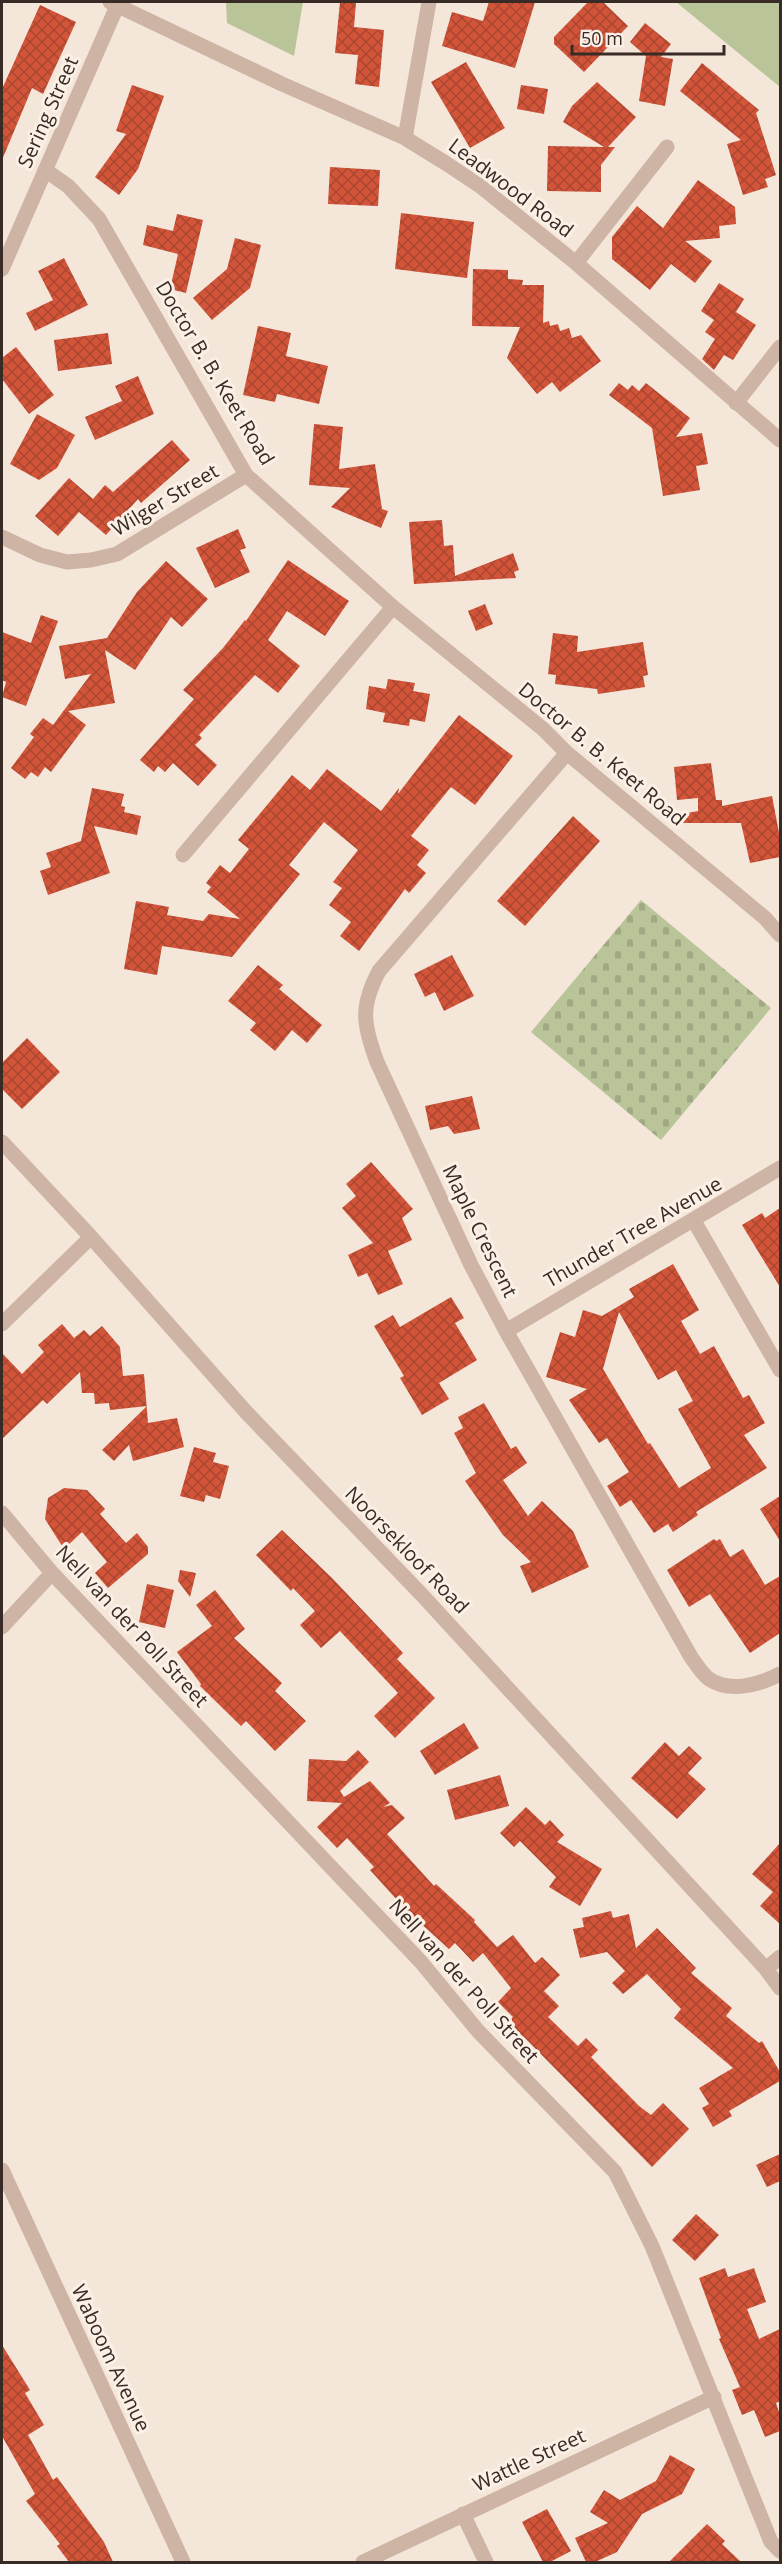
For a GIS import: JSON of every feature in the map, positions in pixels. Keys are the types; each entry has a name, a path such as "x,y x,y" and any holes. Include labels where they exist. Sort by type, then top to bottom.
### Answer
{"street":[{"path":"405,138 429,2"},
{"name":"Leadwood Road","path":"114,3 282,84 405,138 480,186 576,263 780,440"},
{"name":"Sering Street","path":"2,269 114,3"},
{"path":"576,263 667,147"},
{"name":"Doctor B. B. Keet Road","path":"45,170 68,186 99,219 246,475 393,607 543,729 567,753 765,918 780,936"},
{"path":"736,403 780,347"},
{"name":"Wilger Street","path":"2,537 40,555 67,562 91,560 117,554 246,475"},
{"path":"183,855 393,607"},
{"name":"Maple Crescent","path":"567,753 390,957 372,985 364,1011 368,1037 377,1062 471,1265 506,1331 692,1657 707,1678 722,1685 741,1686 762,1683 780,1674"},
{"name":"Noorsekloof Road","path":"2,1142 91,1237 246,1412 422,1595 766,1969 780,1988"},
{"name":"Thunder Tree Avenue","path":"506,1331 780,1168"},
{"path":"694,1221 780,1370"},
{"path":"2,1324 91,1237"},
{"name":"Nell van der Poll Street","path":"2,1513 52,1573 421,1962 478,2031 615,2172 652,2246 771,2542 780,2551"},
{"path":"2,1627 52,1573"},
{"path":"766,1969 780,1957"},
{"name":"Waboom Avenue","path":"2,2170 183,2562"},
{"name":"Wattle Street","path":"363,2562 714,2397"},
{"path":"463,2514 486,2562"}],"green space":[{"path":"226,2 303,2 294,56 227,23"},
{"path":"676,2 780,2 780,87"},
{"path":"641,900 771,1008 661,1140 531,1032"}],"building":[{"path":"340,2 356,2 354,27 384,30 379,87 355,84 358,55 335,53"},
{"path":"489,2 535,2 515,68 442,46 452,12 483,21"},
{"path":"588,2 603,2 628,26 584,72 554,44 554,37"},
{"path":"40,5 76,22 43,94 32,88 2,160 2,89"},
{"path":"645,23 671,44 661,57 673,59 665,106 639,101 646,56 630,42"},
{"path":"466,62 505,128 470,148 431,82"},
{"path":"702,63 759,110 756,113 776,175 765,179 768,187 743,195 727,144 741,140 680,91"},
{"path":"597,82 636,117 608,147 615,147 601,165 601,192 547,191 548,146 604,147 563,122 572,106"},
{"path":"132,85 164,96 138,169 119,195 95,177 126,134 116,131"},
{"path":"521,85 548,89 544,114 517,109"},
{"path":"330,167 380,170 378,206 328,204"},
{"path":"698,180 735,207 736,224 719,226 720,238 685,241 712,261 695,283 671,264 650,290 612,259 612,237 637,206 663,228"},
{"path":"401,213 474,222 467,278 395,269"},
{"path":"177,214 203,220 186,293 170,289 178,254 143,245 147,225 173,231"},
{"path":"235,238 261,245 250,288 212,320 193,298 227,269"},
{"path":"64,258 88,305 35,331 26,313 53,300 38,271"},
{"path":"473,269 508,270 508,279 523,280 522,285 544,285 543,323 549,321 550,326 558,324 560,331 569,328 572,338 581,335 601,361 560,392 552,382 537,394 507,358 520,327 472,326"},
{"path":"719,283 744,299 736,312 756,325 733,360 724,355 714,370 702,359 715,339 705,332 714,320 701,311"},
{"path":"258,326 291,333 286,356 328,366 319,404 277,394 275,402 243,395"},
{"path":"108,333 112,364 58,371 54,340"},
{"path":"16,347 54,395 29,414 2,379 2,358"},
{"path":"138,376 154,414 95,440 85,417 122,401 115,386"},
{"path":"619,383 628,390 632,385 639,391 646,383 690,418 676,437 702,433 708,464 696,466 700,490 663,496 652,428 609,395"},
{"path":"37,414 75,435 57,468 39,480 10,464"},
{"path":"314,424 343,427 339,469 375,464 382,509 388,511 381,528 331,507 350,488 309,485"},
{"path":"172,440 190,460 141,503 138,499 106,535 79,512 58,536 35,516 69,478 93,499 105,485 113,492"},
{"path":"442,520 444,546 453,545 455,576 513,553 519,570 514,572 516,578 414,584 409,522"},
{"path":"238,529 246,548 240,550 250,572 215,588 196,548"},
{"path":"288,560 349,601 325,636 287,611 268,640 300,666 278,693 255,675 199,735 202,738 195,745 217,765 198,786 173,763 165,772 158,766 154,772 140,760 194,699 183,690 246,621"},
{"path":"166,561 208,599 182,627 171,617 135,670 105,650 115,703 68,711 86,725 51,772 45,767 38,777 31,772 25,779 11,768 34,737 30,734 43,718 53,725 91,674 65,679 59,646 107,638 137,592"},
{"path":"485,604 493,624 476,631 468,611"},
{"path":"41,615 58,621 26,706 2,697 6,682 2,680 2,632 31,643"},
{"path":"553,633 578,636 577,652 643,642 648,675 643,676 645,687 598,694 597,689 555,684 556,675 548,674"},
{"path":"388,679 415,683 413,691 430,694 425,722 410,719 409,726 383,722 385,713 366,709 369,686 386,689"},
{"path":"459,715 513,756 475,805 451,787 411,836 429,850 417,865 426,873 409,893 405,889 359,951 340,936 351,922 329,905 342,888 333,882 358,850 324,822 289,865 300,874 232,957 162,946 157,975 124,969 136,901 169,907 167,915 203,921 209,914 240,919 207,892 211,887 206,883 220,865 230,873 249,849 238,840 292,775 310,790 327,769 381,811 399,788 398,794"},
{"path":"711,763 716,800 722,800 722,806 772,796 780,838 780,857 750,863 741,823 678,823 677,815 698,811 698,798 677,800 674,767"},
{"path":"92,788 124,794 121,806 125,807 124,812 141,816 137,835 94,826 110,873 48,895 40,871 51,867 46,853 81,841"},
{"path":"573,816 600,841 525,926 497,901"},
{"path":"452,955 474,996 444,1011 435,992 425,997 414,974"},
{"path":"258,965 283,985 279,989 322,1025 307,1043 292,1030 275,1051 250,1030 256,1023 228,1001"},
{"path":"27,1038 60,1072 22,1109 2,1089 2,1063"},
{"path":"472,1096 480,1129 454,1134 448,1126 430,1130 425,1106"},
{"path":"371,1162 413,1209 402,1218 412,1240 388,1251 403,1284 378,1295 367,1273 358,1277 348,1255 373,1243 342,1208 356,1196 346,1184"},
{"path":"780,1208 780,1287 742,1225 762,1213 765,1218"},
{"path":"673,1264 699,1310 681,1321 700,1354 714,1346 743,1398 749,1395 765,1423 744,1435 767,1468 696,1512 698,1515 673,1532 668,1524 654,1533 631,1500 620,1507 607,1486 629,1472 607,1438 599,1443 569,1400 587,1389 546,1377 560,1332 575,1337 583,1310 602,1316 634,1297 629,1289","holes":["619,1312 658,1380 676,1370 693,1401 678,1409 711,1468 679,1488 650,1443 648,1444 603,1369"]},
{"path":"451,1297 464,1318 455,1323 477,1360 439,1383 449,1399 422,1415 400,1378 404,1376 374,1326 393,1315 400,1327"},
{"path":"62,1324 74,1338 84,1330 90,1336 102,1326 120,1347 123,1376 144,1374 147,1406 110,1410 109,1403 95,1404 94,1393 82,1393 80,1372 47,1404 43,1400 2,1439 2,1353 22,1374 44,1352 38,1345"},
{"path":"484,1403 511,1449 516,1446 527,1463 503,1480 528,1516 542,1501 573,1531 589,1567 532,1593 520,1566 531,1562 503,1535 465,1481 476,1473 454,1433 463,1428 458,1417"},
{"path":"147,1406 148,1423 177,1418 184,1447 133,1461 129,1445 114,1461 102,1450"},
{"path":"194,1447 216,1453 213,1462 229,1466 220,1499 206,1495 204,1502 180,1496"},
{"path":"64,1488 87,1490 105,1509 100,1514 126,1543 137,1533 148,1547 148,1554 108,1588 95,1573 107,1562 82,1532 64,1549 45,1519 48,1498"},
{"path":"780,1496 780,1541 760,1509"},
{"path":"282,1530 332,1578 403,1653 397,1659 435,1698 395,1738 374,1716 398,1693 340,1631 321,1648 300,1625 315,1611 293,1588 291,1591 256,1555"},
{"path":"714,1539 716,1541 720,1539 730,1557 743,1549 765,1585 780,1576 780,1633 750,1653 710,1594 689,1607 667,1570"},
{"path":"180,1570 196,1573 190,1597 178,1581"},
{"path":"147,1584 174,1590 165,1628 139,1622"},
{"path":"215,1590 245,1629 234,1638 282,1683 275,1691 306,1721 275,1751 246,1721 241,1726 200,1686 201,1684 177,1652 212,1626 196,1605"},
{"path":"464,1723 479,1748 435,1775 420,1751"},
{"path":"665,1742 679,1756 689,1746 702,1758 688,1773 706,1789 677,1819 631,1778"},
{"path":"358,1750 369,1762 340,1791 344,1797 370,1781 390,1803 383,1807 392,1805 405,1818 387,1834 434,1886 436,1884 475,1920 474,1922 497,1947 513,1935 535,1963 542,1957 560,1975 544,1991 559,2006 548,2017 578,2046 586,2038 598,2050 591,2057 639,2106 651,2115 663,2103 689,2129 652,2167 526,2039 507,2023 513,2017 498,2002 511,1988 483,1953 473,1962 455,1943 449,1949 407,1911 370,1870 374,1867 347,1838 337,1848 317,1827 342,1803 307,1801 309,1759 346,1761"},
{"path":"500,1775 509,1806 455,1820 447,1790"},
{"path":"526,1807 545,1825 550,1820 564,1835 557,1842 602,1869 580,1906 549,1887 556,1877 520,1841 514,1847 500,1833"},
{"path":"780,1843 780,1924 760,1906 773,1892 752,1874"},
{"path":"611,1911 613,1918 629,1914 636,1948 657,1928 696,1968 691,1973 732,2008 726,2016 759,2043 762,2041 780,2072 780,2081 729,2111 732,2116 713,2127 702,2108 709,2104 699,2088 733,2068 674,2018 681,2009 647,1974 623,1994 612,1983 625,1971 607,1952 580,1958 573,1929 584,1927 582,1918"},
{"path":"780,2154 780,2181 767,2187 756,2165"},
{"path":"696,2214 719,2235 695,2261 672,2240"},
{"path":"725,2268 728,2277 754,2268 766,2302 747,2309 759,2339 780,2329 780,2401 776,2403 780,2415 780,2431 765,2437 754,2410 742,2415 732,2390 740,2387 719,2339 721,2338 699,2278"},
{"path":"2,2345 30,2390 25,2393 44,2425 28,2435 53,2480 57,2477 104,2542 113,2562 69,2562 57,2546 60,2544 26,2501 35,2494 2,2436"},
{"path":"670,2455 695,2469 682,2494 642,2514 617,2552 595,2562 586,2562 575,2538 608,2523 590,2512 604,2490 620,2500 656,2481"},
{"path":"547,2509 571,2551 550,2562 543,2562 522,2522"},
{"path":"707,2524 725,2541 722,2544 741,2562 669,2562"}]}
